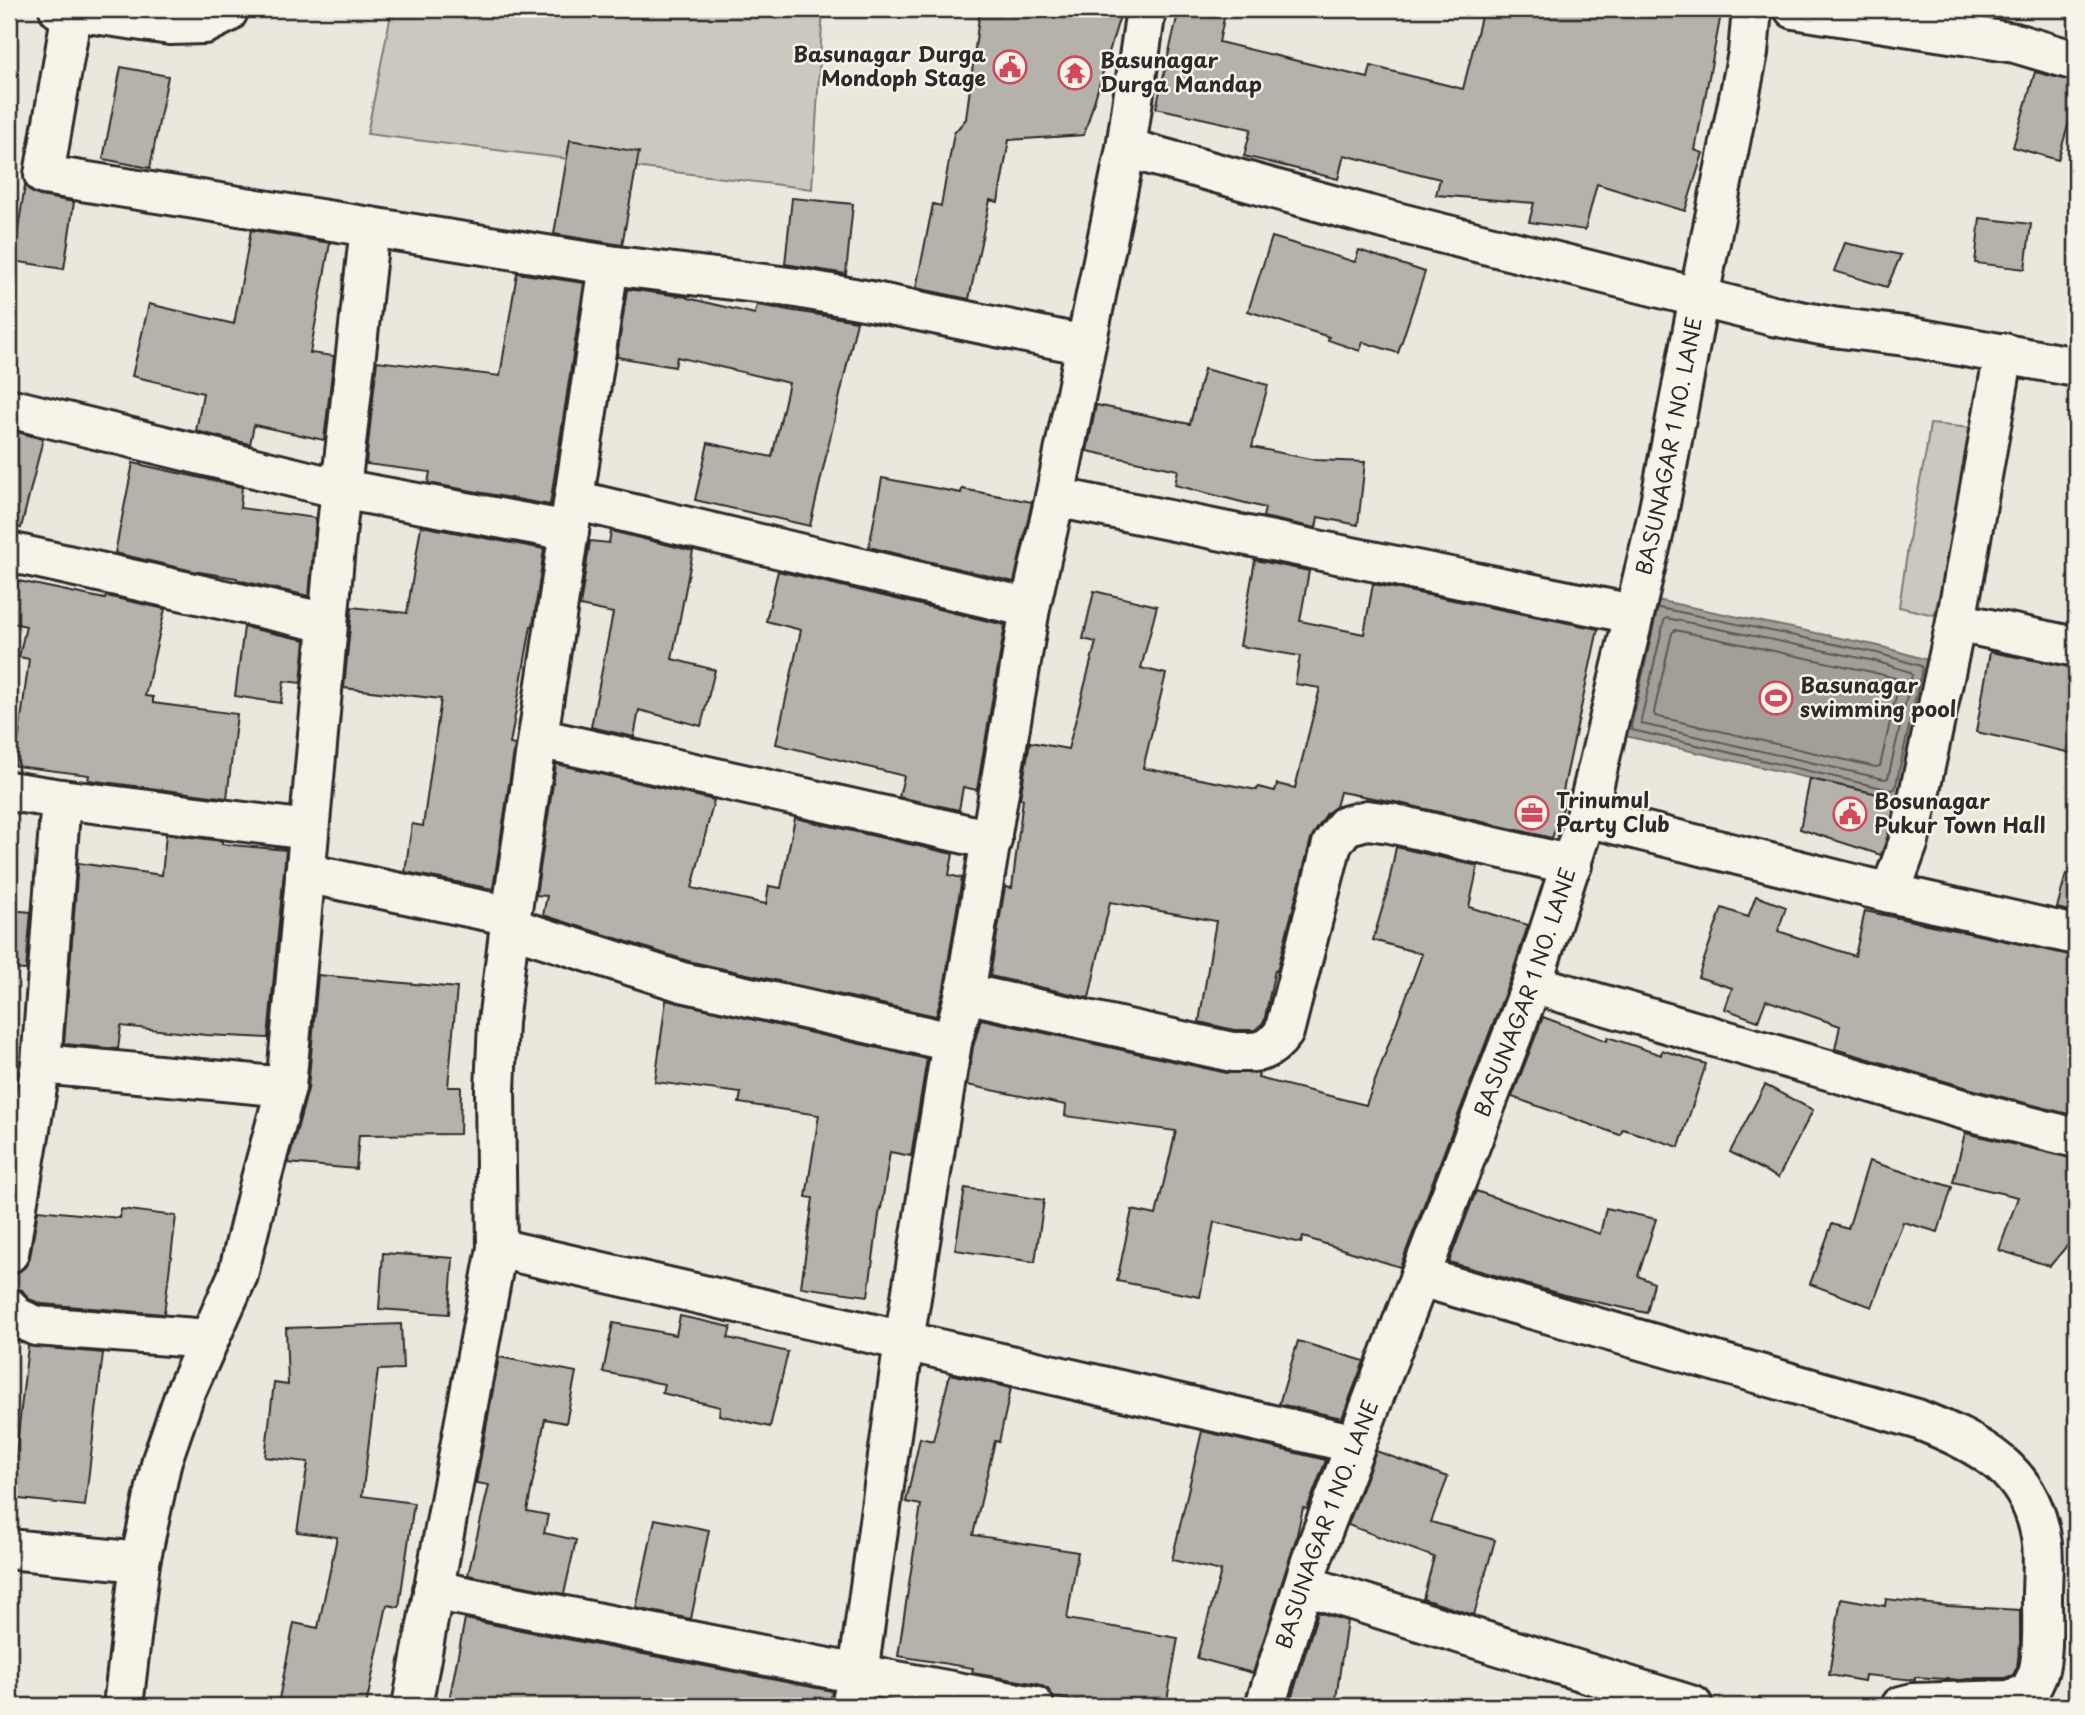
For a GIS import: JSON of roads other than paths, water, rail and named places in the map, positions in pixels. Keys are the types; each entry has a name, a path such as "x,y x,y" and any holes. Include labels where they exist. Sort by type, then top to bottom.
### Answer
{"street":[{"path":"229,9 205,24 170,24 65,10 44,175 609,265 870,300 1085,345"},
{"path":"854,1690 904,1341 952,1042 965,993 1030,608 1126,148 1146,9"},
{"name":"BASUNAGAR 1 NO. LANE","path":"1265,1706 1304,1585 1356,1444 1532,984 1586,817 1658,514 1748,53 1752,9"},
{"path":"1794,9 2015,43 2076,61"},
{"path":"1126,148 1394,222 1773,316 1905,336 2076,367"},
{"path":"123,1706 140,1562 162,1460 186,1391 239,1275 286,1087 341,489 370,227"},
{"path":"412,1706 497,1248 495,1090 498,1022 609,265"},
{"path":"1889,893 1909,841 1956,622 2004,353"},
{"path":"9,408 341,489 571,515 1030,608"},
{"path":"1055,497 1633,614"},
{"path":"9,552 328,623"},
{"path":"1956,622 2076,647"},
{"path":"538,738 992,840"},
{"path":"9,791 309,830"},
{"path":"9,1247 41,1064 61,799"},
{"path":"1586,817 1889,893 2076,935"},
{"path":"965,993 1232,1052 1257,1052 1274,1046 1284,1032 1332,844 1345,826 1367,820 1390,823 1572,865"},
{"path":"305,873 511,922 682,982 952,1042"},
{"path":"1532,984 1890,1089 2076,1138"},
{"path":"41,1064 286,1087"},
{"path":"497,1248 1356,1444"},
{"path":"1420,1278 1917,1419 1963,1438 1991,1455 2013,1474 2032,1507 2042,1544 2042,1635 2039,1671 2029,1692 2010,1700 1913,1703 1901,1706"},
{"path":"9,1308 12,1315 36,1326 209,1339"},
{"path":"9,1549 140,1562"},
{"path":"1304,1585 1693,1706"},
{"path":"433,1590 854,1690 1034,1706"}],"water":[{"name":"Basunagar swimming pool","path":"1652,599 1879,646 1931,661 1900,799 1621,735"}],"place":[{"name":"Basunagar Durga Mondoph Stage","path":"1010,67"},
{"name":"Basunagar Durga Mandap","path":"1075,73"},
{"name":"Basunagar swimming pool","path":"1776,698"},
{"name":"Trinumul Party Club","path":"1532,813"},
{"name":"Bosunagar Pukur Town Hall","path":"1850,814"}]}
